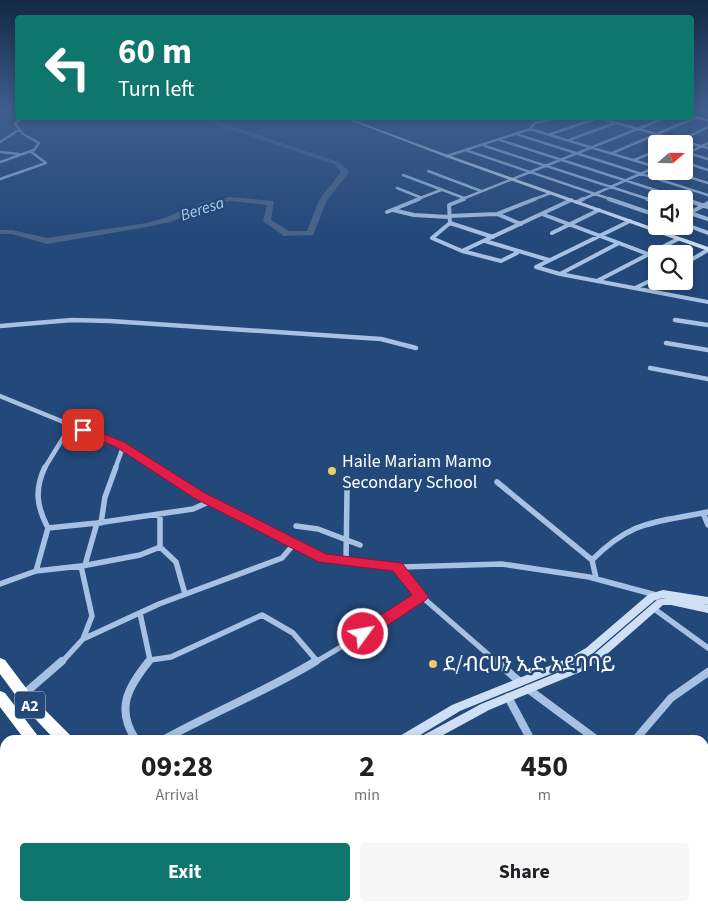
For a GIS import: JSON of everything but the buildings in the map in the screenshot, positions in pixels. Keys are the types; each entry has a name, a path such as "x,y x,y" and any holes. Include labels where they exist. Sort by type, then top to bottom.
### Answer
{"highway":[{"name":"A2","path":"0,664 22,696 59,735"},
{"name":"A2","path":"2,705 29,735"}],"street":[{"path":"0,162 30,151 46,163 0,179"},
{"path":"432,151 648,228"},
{"path":"447,156 468,151 648,212"},
{"path":"498,151 648,199"},
{"path":"533,151 656,190"},
{"path":"568,151 708,195"},
{"path":"450,223 448,204 582,151"},
{"path":"601,151 648,165"},
{"path":"611,154 619,151"},
{"path":"0,152 22,154"},
{"path":"633,160 648,154"},
{"path":"693,156 708,159"},
{"path":"693,165 708,170"},
{"path":"428,171 482,191"},
{"path":"577,202 648,171"},
{"path":"403,175 464,198"},
{"path":"693,178 708,183"},
{"path":"397,188 422,198"},
{"path":"387,212 441,190"},
{"path":"392,210 414,216 449,217 497,214 551,193"},
{"path":"462,251 571,200"},
{"path":"693,202 708,207"},
{"path":"693,211 708,203"},
{"path":"552,233 599,210"},
{"path":"497,214 521,224"},
{"path":"542,214 648,253"},
{"path":"693,214 708,219"},
{"path":"630,221 536,267 560,274 708,302"},
{"path":"450,223 493,237"},
{"path":"450,223 432,238 462,251 502,261 518,253"},
{"path":"693,227 708,233"},
{"path":"668,235 708,250"},
{"path":"667,245 678,239"},
{"path":"485,241 518,253 550,260"},
{"path":"560,274 618,243"},
{"path":"693,259 708,250"},
{"path":"597,281 648,255"},
{"path":"635,288 648,282"},
{"path":"0,326 72,320 110,321 381,339 416,348"},
{"path":"675,320 708,325"},
{"path":"666,343 708,350"},
{"path":"650,368 708,378"},
{"path":"0,396 123,447 210,501 324,559 397,566 502,564 596,578 658,595 708,601"},
{"path":"36,571 48,528 40,508 37,490 52,454 71,425"},
{"path":"22,696 64,660 83,639 92,616 83,566 123,447"},
{"path":"497,482 592,560 596,578"},
{"path":"346,562 347,491"},
{"path":"48,528 99,523 193,509 210,501"},
{"path":"592,560 605,546 627,529 657,519 705,513 708,525"},
{"path":"160,514 160,547 176,562 185,594"},
{"path":"296,526 318,529 360,545"},
{"path":"83,639 185,594 282,558 294,544"},
{"path":"0,584 36,571 83,566 140,554 160,547"},
{"path":"397,566 421,596 524,686 590,735"},
{"path":"433,735 462,718 508,697 524,686 589,651 652,596 658,595"},
{"path":"172,735 208,715 276,686 378,625 421,596"},
{"path":"410,735 456,708 524,686 560,677 596,658 662,602 708,609"},
{"path":"644,603 654,608 708,648"},
{"path":"140,613 150,660"},
{"path":"132,735 128,731 125,715 125,700 129,688 150,660 172,657 262,615 286,626 302,639 317,661"},
{"path":"639,735 671,698 708,672"},
{"path":"508,697 528,735"}],"waterway":[{"name":"Beresa","path":"0,232 12,232 47,241 62,239 147,225 167,220 207,204 230,199 271,203 267,221 287,234 310,233 315,216 323,200 345,172 336,163 299,151"}],"place":[{"name":"Haile Mariam Mamo Secondary School","path":"332,471"},
{"name":"ደ/ብርሀን ኢድ አደባባይ","path":"433,664"}],"route":[{"path":"83,430 120,445 198,495 324,559 397,566 421,596 363,634"}]}
